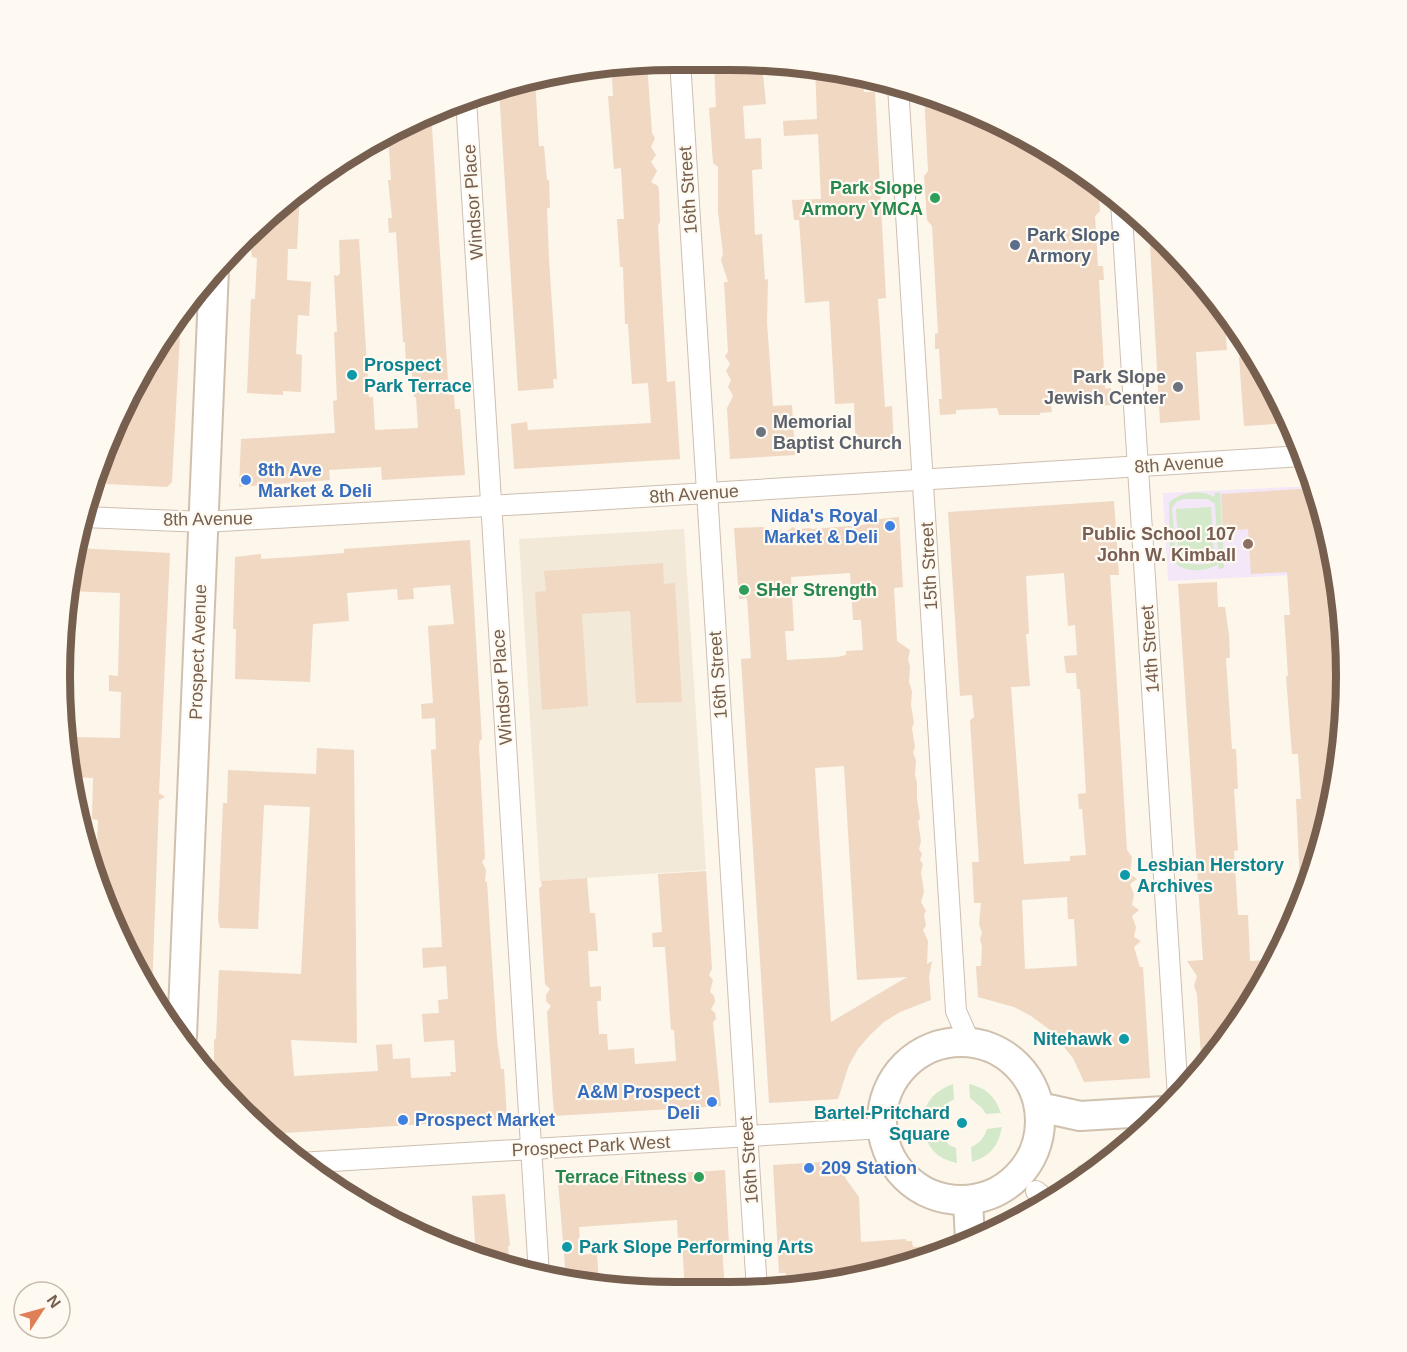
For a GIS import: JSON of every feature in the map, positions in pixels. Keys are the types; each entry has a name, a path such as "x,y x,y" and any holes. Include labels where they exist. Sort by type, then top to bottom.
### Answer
{"street":[{"name":"16th Street","path":"681,70 756,1281"},
{"name":"15th Street","path":"899,94 956,1011 970,1043"},
{"name":"Windsor Place","path":"467,108 538,1265"},
{"name":"14th Street","path":"1122,214 1177,1084"},
{"name":"Prospect Avenue","path":"182,1026 213,286"},
{"name":"8th Avenue","path":"92,517 203,522 707,494 1295,457"},
{"path":"945,1043 970,1043 987,1047 1011,1060 1029,1081 1039,1107 1038,1140 1027,1164 1008,1185 995,1193 968,1200 940,1197 915,1185 896,1165 886,1143 883,1128 883,1114 888,1092 901,1071 925,1051 945,1043"},
{"path":"1039,1107 1080,1116 1151,1112"},
{"name":"Prospect Park West","path":"316,1162 883,1128"},
{"path":"968,1200 970,1232"}],"shaded area":[{"name":"Public School 107 John W. Kimball","path":"1306,486 1316,519 1327,573 1168,581 1163,493"},
{"path":"684,529 706,870 540,881 519,539"}],"green space":[{"path":"1197,492 1214,497 1215,493 1220,492 1224,568 1219,569 1218,564 1198,570 1184,568 1173,560 1170,554 1169,503 1184,494","holes":["1183,499 1208,499 1215,504 1217,557 1205,564 1183,562 1176,557 1172,508 1176,502"]},
{"path":"1211,507 1214,558 1179,560 1176,509"},
{"path":"953,1084 954,1099 944,1107 937,1118 923,1119 926,1106 932,1097"},
{"path":"969,1084 989,1094 1001,1113 986,1114 970,1098"},
{"path":"1002,1127 992,1150 984,1157 972,1162 971,1147 981,1140 987,1129"},
{"path":"939,1132 949,1145 956,1148 957,1163 945,1159 929,1145 924,1133"},
{"path":"1088,1164 1066,1180 1079,1165"}],"building":[{"path":"714,70 763,72 766,104 743,106 745,139 761,138 762,169 752,170 755,235 762,234 765,280 768,279 767,323 773,406 792,405 795,455 730,459 727,408 733,396 728,387 731,380 726,371 730,364 725,356 728,352 724,282 728,282 721,260 723,254 718,212 718,167 713,163 709,108 716,107"},
{"path":"648,71 652,133 655,138 651,147 656,155 651,162 657,171 651,182 658,186 659,192 660,222 658,225 667,382 675,381 680,459 514,469 511,424 527,422 528,430 651,423 648,383 632,384 628,324 625,324 623,267 620,267 617,219 624,219 621,168 614,169 608,96 613,96 612,77 617,76 617,74"},
{"path":"815,77 864,85 864,92 875,92 886,298 878,299 885,407 892,406 894,450 856,451 854,403 835,404 829,301 805,303 799,220 794,220 792,200 821,199 818,134 784,136 783,121 817,119"},
{"path":"536,87 539,146 544,146 547,180 549,180 550,208 547,208 549,259 557,379 553,379 554,388 518,391 500,97"},
{"name":"Park Slope Armory","path":"925,103 999,133 1034,152 1099,195 1100,211 1095,216 1098,266 1103,266 1104,280 1099,280 1105,389 1111,388 1112,405 1096,406 1095,402 1051,405 1052,412 1040,413 1040,415 999,415 997,408 956,410 956,414 940,415 939,399 942,399 939,349 935,349 935,334 938,333 932,226 927,220 924,176 928,171"},
{"path":"432,122 449,395 454,395 455,409 460,409 465,475 382,480 381,467 329,470 330,480 239,487 241,439 335,433 333,401 337,400 334,332 337,332 334,275 338,276 340,273 339,240 359,239 369,397 373,397 375,430 418,428 411,365 406,366 405,342 403,342 396,232 389,233 388,218 392,218 388,180 391,180 389,144"},
{"path":"300,202 297,249 288,249 287,280 311,282 309,316 298,315 296,354 302,355 301,392 283,391 283,395 247,393 251,299 255,299 257,258 252,257 251,250 253,244"},
{"path":"1150,239 1211,307 1225,328 1227,350 1196,352 1200,420 1160,423"},
{"path":"180,330 172,482 167,487 106,484 106,476 133,408"},
{"path":"1239,357 1245,357 1255,373 1281,424 1244,426"},
{"path":"1306,489 1325,558 1330,591 1326,597 1332,607 1328,619 1332,621 1336,680 1335,716 1325,794 1316,833 1300,882 1296,799 1301,799 1298,754 1292,754 1286,676 1288,676 1284,615 1290,615 1287,572 1251,574 1248,529 1223,531 1221,494"},
{"path":"1114,501 1119,575 1110,575 1127,850 1132,857 1130,874 1137,879 1130,884 1134,895 1132,905 1139,910 1132,916 1136,927 1134,937 1141,941 1134,947 1140,967 1143,967 1150,1078 1084,1082 1073,1058 1050,1030 1014,1007 978,997 976,966 981,966 980,939 982,933 979,924 981,903 974,903 972,862 979,862 970,720 974,717 972,695 960,696 948,512","holes":["1064,573 1068,626 1075,625 1077,655 1064,656 1066,673 1076,673 1077,689 1080,689 1086,793 1078,794 1079,809 1082,809 1086,855 1070,856 1070,861 1024,864 1011,687 1030,686 1026,634 1029,634 1026,576","1067,897 1068,919 1074,919 1077,966 1025,969 1022,900"]},
{"path":"899,517 903,587 894,588 897,641 910,650 908,659 914,723 912,728 915,747 913,753 916,760 915,775 920,818 918,822 921,841 919,849 922,854 920,860 923,864 921,872 924,892 921,902 926,911 924,915 926,926 923,930 928,941 927,964 932,961 929,977 931,1000 900,1012 870,1035 858,1049 849,1065 838,1099 769,1103 741,659 751,658 747,598 739,599 734,528 763,527 779,529 784,533 793,527 812,529 863,525 868,524 870,520","holes":["850,573 853,620 861,620 863,650 846,651 846,655 837,657 787,660 785,631 794,631 791,577","844,766 857,980 907,977 831,1022 815,768"]},
{"path":"470,540 482,740 479,746 485,858 482,862 486,870 497,1039 501,1069 504,1069 507,1119 280,1133 248,1104 214,1067 219,970 301,974 310,807 264,805 258,929 220,928 218,920 223,803 227,803 228,770 316,774 317,748 354,750 357,1043 291,1040 294,1076 378,1071 376,1045 392,1044 393,1059 410,1058 411,1078 451,1076 450,1072 456,1072 454,1040 424,1042 422,1014 439,1013 438,1000 448,999 446,966 423,968 422,948 442,947 431,750 436,749 435,718 422,719 421,704 433,703 428,626 454,624 450,585 413,588 414,599 398,600 397,589 347,593 349,621 313,624 310,682 235,679 236,629 233,629 235,557 261,554 261,559 294,557 344,553 344,549"},
{"path":"84,548 170,553 159,793 165,797 159,800 152,980 133,944 103,871 97,852 98,820 92,819 93,778 79,777 75,743 75,737 120,738 121,692 109,691 109,675 118,676 120,593 77,591"},
{"path":"663,563 664,584 675,583 682,702 636,703 630,611 582,614 588,706 542,710 535,592 546,591 544,571"},
{"path":"1217,582 1218,607 1225,607 1229,635 1230,658 1226,658 1232,749 1236,749 1238,789 1234,789 1238,850 1234,851 1238,915 1248,915 1250,961 1265,961 1234,1012 1201,1057 1197,994 1194,986 1197,976 1187,961 1203,960 1178,584"},
{"path":"706,871 712,969 709,975 713,980 710,992 715,1002 711,1009 716,1019 713,1022 721,1106 554,1116 547,1012 551,1006 546,1001 546,995 550,989 545,984 539,888 542,886 541,881 587,878 590,913 595,913 598,951 588,951 590,987 601,986 601,1001 597,1001 599,1034 607,1034 608,1050 634,1048 635,1064 676,1061 674,1030 671,1030 665,947 653,947 652,933 662,932 658,874"},
{"path":"839,1161 846,1179 859,1197 861,1242 906,1239 906,1241 912,1241 913,1247 934,1246 888,1261 849,1270 786,1278 786,1273 779,1273 773,1165"},
{"path":"725,1170 729,1245 722,1246 724,1282 684,1282 682,1243 678,1243 677,1220 579,1227 581,1255 597,1253 598,1276 565,1271 558,1181"},
{"path":"505,1194 509,1258 475,1247 472,1196"}],"place":[{"name":"Park Slope Armory YMCA","path":"935,198"},
{"name":"Park Slope Armory","path":"1015,245"},
{"name":"Prospect Park Terrace","path":"352,375"},
{"name":"Park Slope Jewish Center","path":"1178,387"},
{"name":"Memorial Baptist Church","path":"761,432"},
{"name":"8th Ave Market & Deli","path":"246,480"},
{"name":"Nida's Royal Market & Deli","path":"890,526"},
{"name":"Public School 107 John W. Kimball","path":"1248,544"},
{"name":"SHer Strength","path":"744,590"},
{"name":"Lesbian Herstory Archives","path":"1125,875"},
{"name":"Nitehawk","path":"1124,1039"},
{"name":"A&M Prospect Deli","path":"712,1102"},
{"name":"Prospect Market","path":"403,1120"},
{"name":"Bartel-Pritchard Square","path":"962,1123"},
{"name":"209 Station","path":"809,1168"},
{"name":"Terrace Fitness","path":"699,1177"},
{"name":"Park Slope Performing Arts","path":"567,1247"}]}
